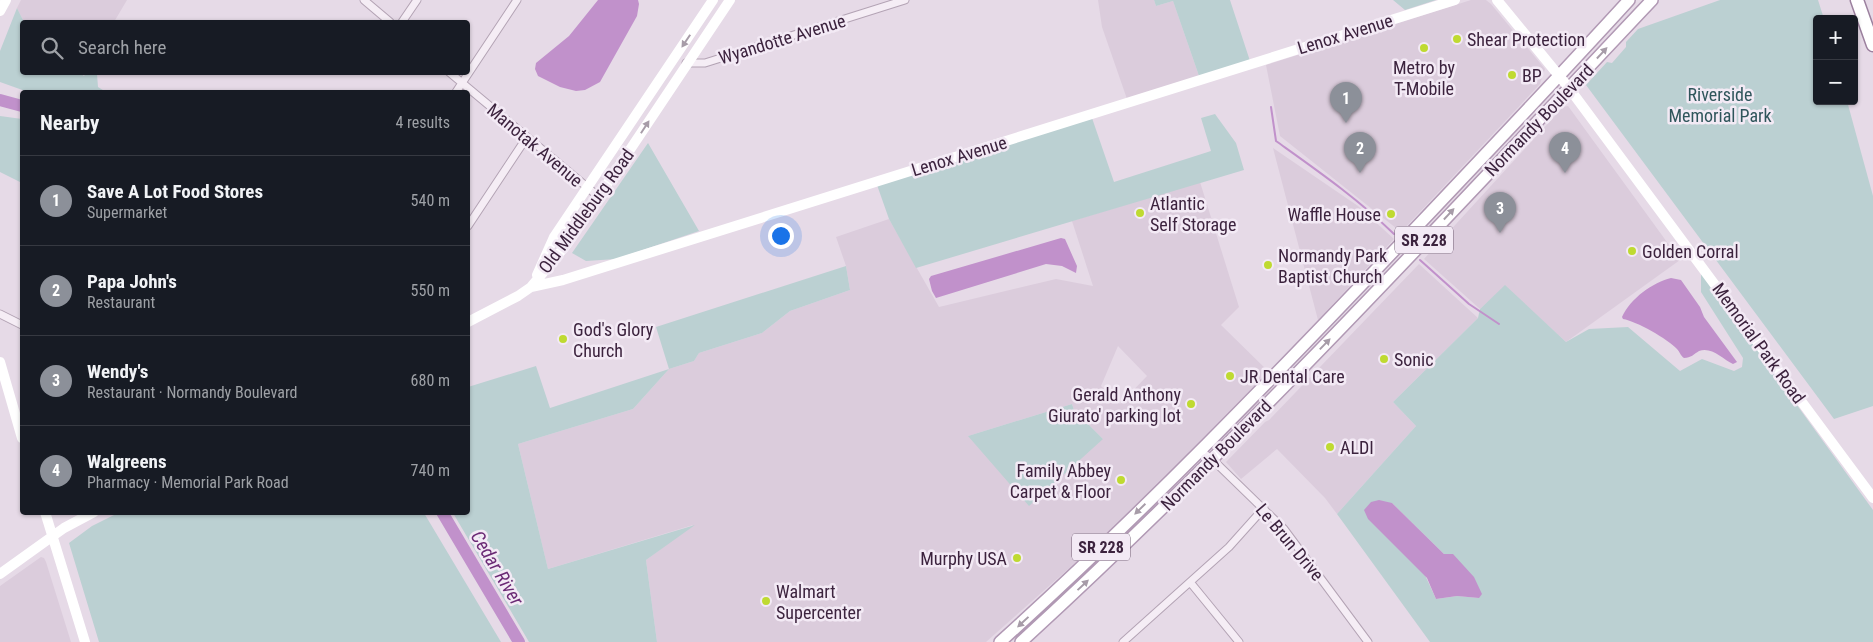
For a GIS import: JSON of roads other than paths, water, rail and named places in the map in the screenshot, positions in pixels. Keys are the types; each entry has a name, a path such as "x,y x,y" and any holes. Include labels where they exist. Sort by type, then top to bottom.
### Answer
{"highway":[{"path":"1857,0 1873,45"}],"main road":[{"name":"Normandy Boulevard","path":"1000,642 1201,451 1272,379 1629,0"},
{"name":"Normandy Boulevard","path":"1021,642 1212,460 1652,0"}],"street":[{"path":"0,11 6,0"},
{"path":"364,0 388,20"},
{"path":"403,20 417,0"},
{"path":"470,71 517,0"},
{"name":"Old Middleburg Road","path":"531,287 554,238 713,0"},
{"name":"Old Middleburg Road","path":"531,287 567,244 730,0"},
{"name":"Wyandotte Avenue","path":"686,64 704,63 905,0"},
{"name":"Lenox Avenue","path":"470,321 518,296 531,287 563,280 1455,0"},
{"name":"Memorial Park Road","path":"1497,0 1569,88 1873,498"},
{"path":"671,63 686,64"},
{"name":"Manotak Avenue","path":"453,75 599,197"},
{"path":"457,90 467,75"},
{"path":"470,223 527,137"},
{"path":"0,314 20,324"},
{"path":"0,362 20,431"},
{"name":"Le Brun Drive","path":"1201,451 1284,528 1368,642"},
{"path":"1123,642 1229,546 1264,508"},
{"path":"46,515 85,642"},
{"path":"0,574 52,536 89,515"},
{"path":"1190,582 1239,642"}],"waterway":[{"name":"Cedar River","path":"0,100 20,105"},
{"path":"1271,107 1276,141 1322,174 1394,234"},
{"path":"1420,260 1469,304 1499,324"},
{"name":"Cedar River","path":"444,515 519,642"}],"place":[{"name":"Shear Protection","path":"1457,39"},
{"name":"Metro by T-Mobile","path":"1424,48"},
{"name":"BP","path":"1512,75"},
{"name":"Save A Lot Food Stores","path":"1346,123"},
{"name":"Papa John's","path":"1360,173"},
{"name":"Walgreens","path":"1565,173"},
{"name":"Atlantic Self Storage","path":"1140,213"},
{"name":"Waffle House","path":"1391,214"},
{"name":"Wendy's","path":"1500,233"},
{"name":"Golden Corral","path":"1632,251"},
{"name":"Normandy Park Baptist Church","path":"1268,265"},
{"name":"God's Glory Church","path":"563,339"},
{"name":"Sonic","path":"1384,359"},
{"name":"JR Dental Care","path":"1230,376"},
{"name":"Gerald Anthony Giurato' parking lot","path":"1191,404"},
{"name":"ALDI","path":"1330,447"},
{"name":"Family Abbey Carpet & Floor","path":"1121,480"},
{"name":"Murphy USA","path":"1017,558"},
{"name":"Walmart Supercenter","path":"766,601"}],"park label":[{"name":"Riverside Memorial Park","path":"1720,104"}]}
